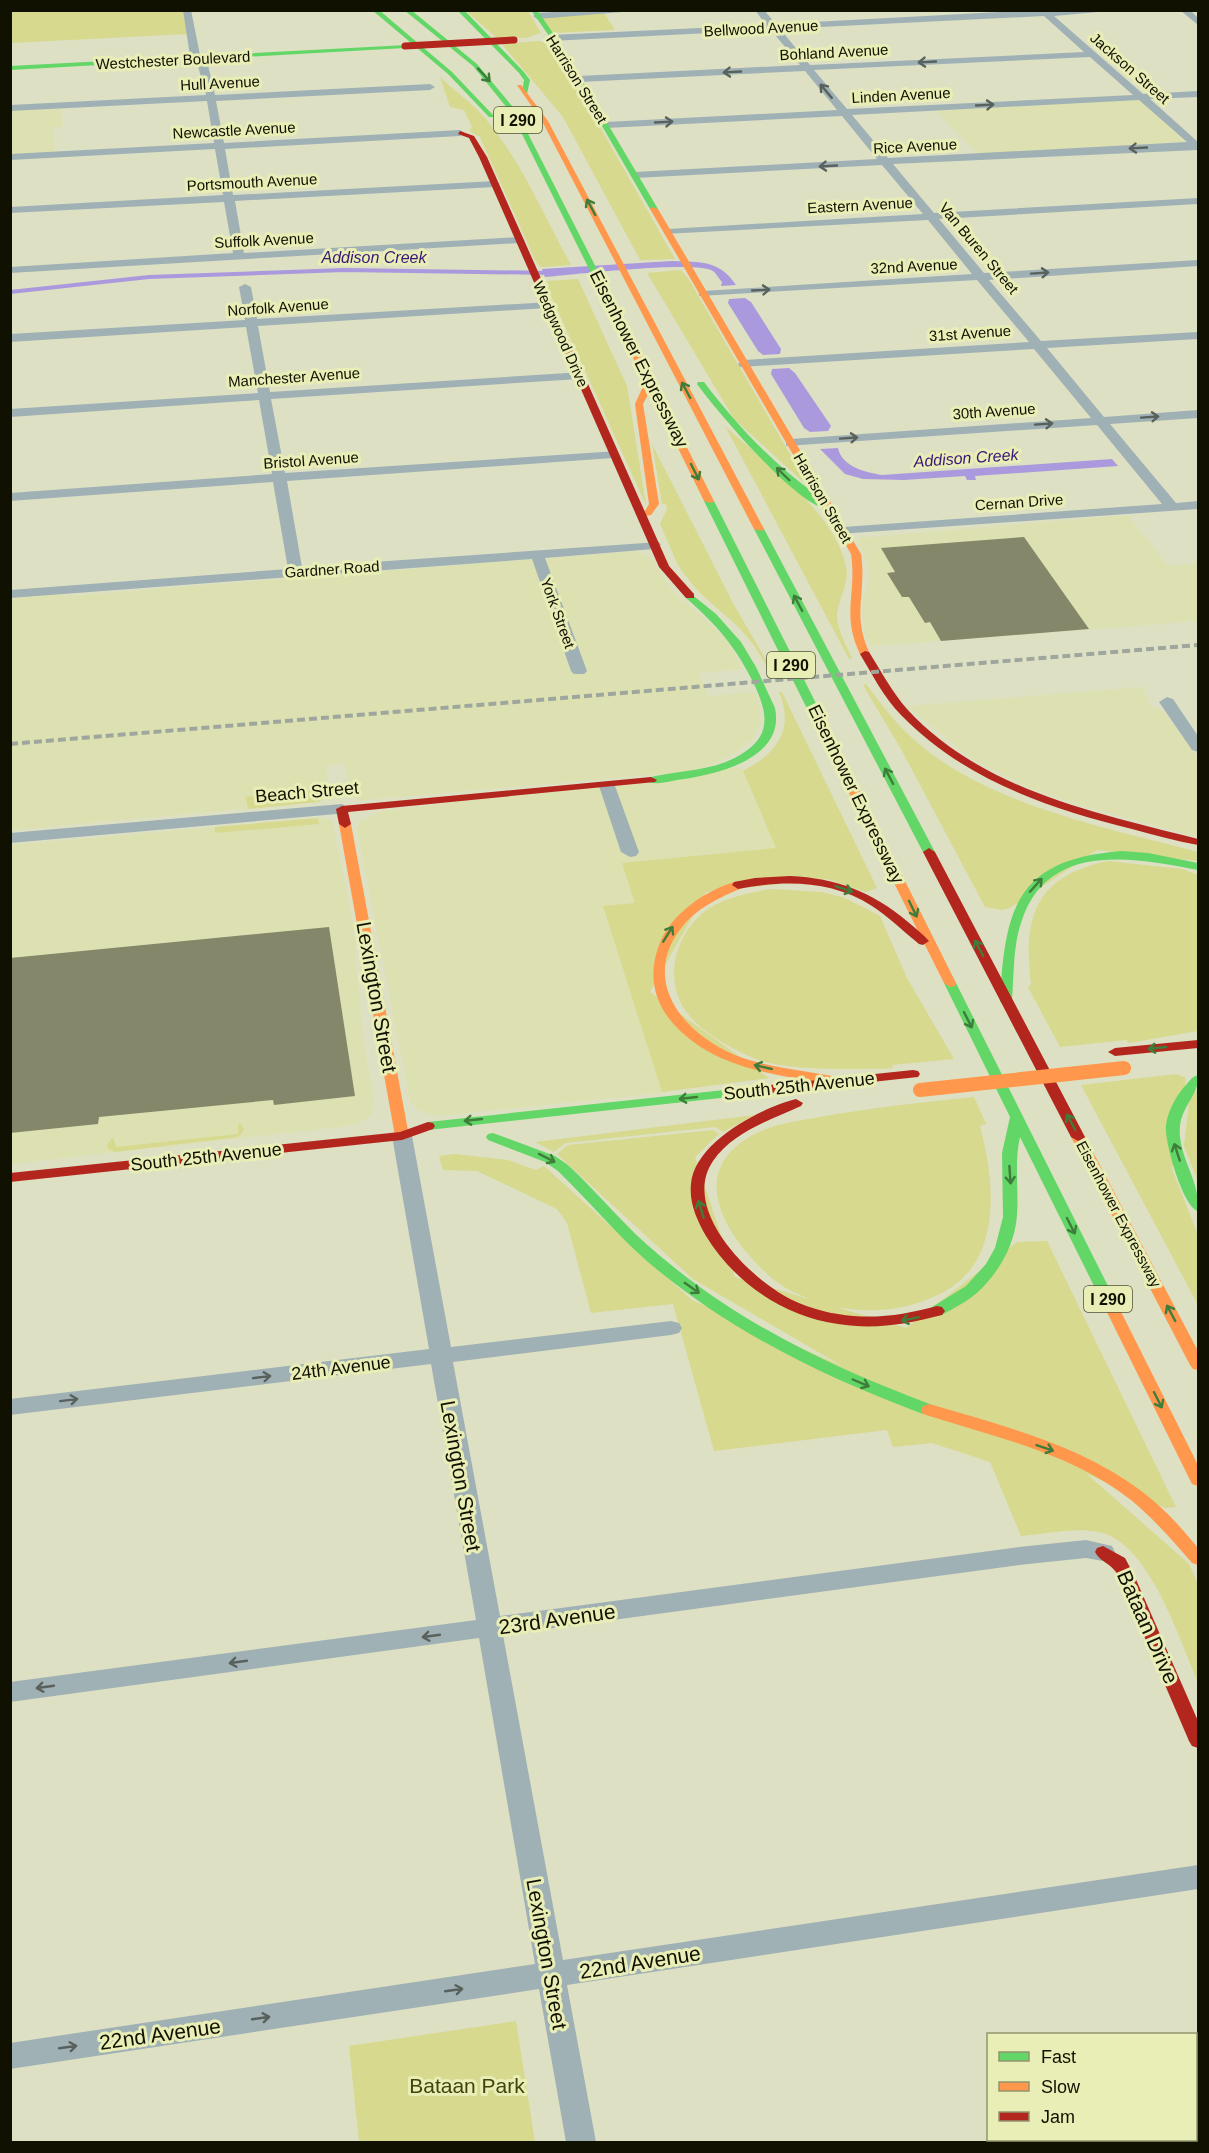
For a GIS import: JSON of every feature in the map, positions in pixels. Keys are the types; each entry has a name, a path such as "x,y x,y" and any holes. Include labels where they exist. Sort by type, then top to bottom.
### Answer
{"main road":[{"path":"375,10 450,73 500,126"},
{"name":"Eisenhower Expressway","path":"407,10 458,49 493,84 515,113 1198,1480"},
{"path":"460,10 521,72 527,80 525,93"},
{"name":"Harrison Street","path":"536,13 579,79 843,531 860,565 852,617 856,636 891,698 916,727 951,755 1017,789 1084,813 1198,842"},
{"name":"Eisenhower Expressway","path":"458,29 490,56 525,93 544,120 1198,1365"},
{"name":"Bellwood Avenue","path":"405,46 551,39"},
{"name":"Westchester Boulevard","path":"10,62 405,46"},
{"name":"Westchester Boulevard","path":"10,68 196,56"},
{"name":"Wedgwood Drive","path":"460,133 472,136 495,184 654,545"},
{"path":"527,168 558,225 577,237"},
{"path":"663,345 693,371 717,406 758,450 802,492 830,508"},
{"path":"640,514 648,513 654,504 639,404 650,382"},
{"name":"Beach Street","path":"342,809 607,786 692,776 718,768 754,749 769,730 771,720 768,704 739,644 719,622 674,582 654,545"},
{"name":"Lexington Street","path":"342,809 402,1136"},
{"path":"1006,1000 1017,915 1029,893 1056,867 1092,857 1138,854 1167,857 1198,867"},
{"path":"842,1082 747,1063 702,1044 684,1030 669,1013 660,994 657,971 658,954 665,936 691,909 716,893 747,883 789,880 825,884 865,897 882,907 933,949"},
{"path":"1109,1053 1198,1044"},
{"path":"972,1068 1056,1059"},
{"path":"914,1090 1130,1068"},
{"name":"South 25th Avenue","path":"10,1178 402,1136 430,1125 919,1073"},
{"path":"1198,1079 1188,1086 1177,1101 1171,1114 1171,1125 1176,1152 1198,1206"},
{"name":"South 25th Avenue","path":"749,1108 801,1103 729,1137 704,1162 697,1181 698,1203 717,1243 747,1278 789,1306 830,1319 884,1323 933,1313 966,1296 980,1282 1004,1244 1011,1186 1009,1154 1017,1117"},
{"path":"528,1133 487,1137 550,1159 563,1168 656,1261 760,1333 809,1361 910,1403 1049,1448 1087,1465 1119,1483 1148,1506 1198,1559"},
{"name":"South 25th Avenue","path":"402,1136 423,1141"},
{"name":"Bataan Drive","path":"1103,1552 1119,1562 1126,1575 1198,1741"}],"street":[{"path":"187,10 196,56 204,65 211,98 239,256"},
{"path":"536,13 644,10"},
{"name":"Van Buren Street","path":"759,10 1172,507"},
{"name":"Bellwood Avenue","path":"551,39 1117,10"},
{"path":"1184,10 1198,22"},
{"name":"Jackson Street","path":"1044,12 1197,146"},
{"name":"Bohland Avenue","path":"579,79 1090,54"},
{"name":"Hull Avenue","path":"10,108 430,87"},
{"name":"Linden Avenue","path":"606,125 1198,94"},
{"name":"Newcastle Avenue","path":"10,157 460,133"},
{"name":"Rice Avenue","path":"635,176 1197,146"},
{"name":"Portsmouth Avenue","path":"10,210 495,184"},
{"name":"Eastern Avenue","path":"668,231 1198,201"},
{"name":"Suffolk Avenue","path":"10,270 519,240"},
{"name":"32nd Avenue","path":"703,294 1198,263"},
{"path":"245,287 296,572"},
{"name":"Norfolk Avenue","path":"10,338 547,304"},
{"name":"31st Avenue","path":"744,364 1198,335"},
{"name":"Manchester Avenue","path":"10,413 579,375"},
{"name":"30th Avenue","path":"791,442 1198,414"},
{"name":"Bristol Avenue","path":"10,497 614,454"},
{"name":"Cernan Drive","path":"843,531 1198,505"},
{"name":"Gardner Road","path":"10,594 654,545"},
{"name":"York Street","path":"537,554 579,670"},
{"path":"1167,702 1198,747"},
{"path":"607,786 630,852"},
{"name":"Beach Street","path":"10,838 342,809"},
{"name":"Lexington Street","path":"402,1136 439,1356 581,2142"},
{"name":"24th Avenue","path":"10,1407 671,1328"},
{"name":"23rd Avenue","path":"10,1692 1019,1556 1086,1549 1103,1552"},
{"name":"22nd Avenue","path":"10,2056 1198,1877"}],"shaded area":[{"path":"1138,97 1192,144 979,156 934,108"},
{"path":"61,107 63,127 53,127 55,152 11,155 11,110"},
{"path":"672,261 701,262 716,267 730,277 736,285 721,286 722,282 713,271 702,268 605,271 545,277 542,269"},
{"path":"745,298 751,302 781,349 780,354 763,355 758,351 728,303 729,299"},
{"path":"789,368 795,373 831,426 828,431 810,432 804,428 771,374 772,369"},
{"path":"838,448 844,460 855,468 882,475 1112,459 1118,466 975,476 976,480 967,480 965,476 904,480 863,479 845,474 820,449"},
{"path":"1128,515 1168,566 1198,563 1198,621 871,646 864,634 862,606 869,576 866,560 857,538"},
{"path":"636,551 652,559 672,590 726,639 743,669 699,673 708,696 754,692 759,704 761,722 753,739 736,753 713,764 685,772 363,800 356,799 350,794 345,764 326,765 330,795 318,802 11,830 11,598 62,594 68,596"},
{"path":"1143,687 1150,705 1164,712 1198,758 1198,837 1082,806 1034,790 973,760 907,706"},
{"path":"741,767 776,848 635,903 603,907 663,1093 437,1116 418,1110 410,1101 357,829 359,822 382,811"},
{"path":"318,818 332,820 353,923 364,1045 374,1098 372,1114 365,1120 349,1126 11,1164 11,845"}],"green space":[{"path":"10,11 184,11 188,34 11,43"},
{"path":"466,11 528,11 541,33 526,38 497,38"},
{"path":"604,13 615,30 551,33 541,17"},
{"path":"539,41 554,46 675,259 640,260 563,117 502,44"},
{"path":"440,77 479,111 509,151 571,265 541,267 536,262 480,137 469,131 472,127 464,110 450,107"},
{"path":"681,270 688,278 809,487 734,419 647,273"},
{"path":"578,279 627,386 646,505 547,287 549,286 547,281"},
{"path":"725,426 796,489 828,526 839,546 847,573 837,621 852,658 849,659"},
{"path":"652,444 734,605 769,665 766,666 758,651 738,627 695,587 678,563 660,524 667,509 666,504 662,504"},
{"path":"866,684 887,712 911,737 941,760 974,780 1047,811 1198,852 1198,861 1097,850 1010,908 1002,910 985,907 901,749 863,685"},
{"path":"779,692 782,692 877,888 866,892 827,879 706,892 650,992 769,1078 662,1092 603,906 635,903 622,863 776,848 743,771 765,756 780,739 785,718"},
{"path":"329,789 330,795 318,802 248,809 246,797"},
{"path":"318,818 319,824 215,833 215,827"},
{"path":"1108,861 1182,869 1198,875 1198,1031 1129,1043 1126,1040 1060,1047 1028,987 1031,985 1029,939 1039,903 1049,889 1064,877 1083,868"},
{"path":"772,889 822,892 845,898 880,916 907,978 954,1059 892,1065 893,1068 882,1069 780,1065 764,1062 734,1049 694,1021 680,1000 675,985 674,969 682,939 702,914 715,905 743,895"},
{"path":"1176,1074 1186,1078 1172,1169 1198,1235 1198,1305 1081,1085"},
{"path":"1196,1089 1198,1094 1198,1181 1184,1146 1190,1096"},
{"path":"974,1097 986,1124 980,1126 989,1172 991,1196 989,1220 984,1243 975,1264 959,1281 938,1295 917,1303 884,1310 850,1309 823,1304 781,1285 751,1257 731,1231 718,1199 717,1184 720,1169 728,1155 741,1143 759,1132 781,1124 839,1114"},
{"path":"755,1115 723,1132 715,1127 566,1143 554,1152 535,1142"},
{"path":"241,1124 244,1130 238,1137 115,1152 108,1149 107,1145 113,1137 116,1147 238,1134 238,1125"},
{"path":"713,1130 719,1134 695,1157 735,1277 906,1328 1017,1242 1047,1241 1176,1507 1165,1508 849,1370 693,1279 557,1154 568,1145"},
{"path":"455,1154 508,1160 536,1170 544,1166 692,1300 1087,1474 1189,1564 1198,1584 1198,1682 1160,1595 1148,1573 1133,1554 1117,1540 1099,1532 1070,1531 1021,1536 990,1462 932,1443 893,1447 887,1430 714,1451 673,1304 591,1313 567,1223 557,1209 477,1171 443,1170 439,1156"},
{"name":"Bataan Park","path":"516,2021 535,2142 359,2142 349,2046"}],"building":[{"path":"1024,537 1089,629 941,641 930,622 925,623 909,597 902,597 887,573 895,572 881,548"},
{"path":"329,927 355,1096 274,1105 273,1100 99,1117 98,1124 10,1133 10,958"}],"waterway":[{"name":"Addison Creek","path":"10,292 149,277 344,270 552,273"}],"railway":[{"path":"10,744 1198,645"}],"traffic: fast":[{"path":"375,10 450,73 491,116"},
{"path":"407,10 475,65 515,113 602,287"},
{"path":"460,10 521,72 527,80 525,93"},
{"path":"534,10 557,43 654,209"},
{"path":"10,68 405,46"},
{"path":"701,384 729,420 760,453 793,482 830,508"},
{"path":"709,501 837,757"},
{"path":"759,529 929,852"},
{"path":"651,780 685,776 725,766 758,748 768,734 770,708 751,667 730,635 690,596"},
{"path":"1006,1000 1014,924 1032,891 1050,874 1072,863 1096,857 1122,855 1174,861 1198,867"},
{"path":"950,983 1104,1292"},
{"path":"1198,1079 1184,1096 1176,1111 1173,1126 1173,1141 1177,1156 1198,1206"},
{"path":"428,1126 770,1089"},
{"path":"937,1311 971,1290 992,1267 1002,1248 1010,1217 1009,1153 1017,1117"},
{"path":"493,1137 550,1159 563,1168 654,1259 685,1284 750,1328 820,1365 929,1410"}],"traffic: slow":[{"path":"519,86 545,121 759,529"},
{"path":"654,209 856,554 858,581 855,626 865,654"},
{"path":"602,287 709,501"},
{"path":"640,514 648,513 654,504 639,404 650,382"},
{"path":"837,757 950,983"},
{"path":"345,824 402,1136"},
{"path":"738,885 708,899 684,917 668,938 659,961 659,985 668,1009 687,1031 716,1051 731,1058 777,1071 841,1082"},
{"path":"920,1090 1124,1068"},
{"path":"1078,1137 1198,1365"},
{"path":"1104,1292 1198,1480"},
{"path":"929,1410 1056,1451 1104,1474 1146,1503 1198,1559"}],"traffic: jam":[{"path":"405,46 514,40"},
{"path":"460,133 472,137 483,157 664,567 690,596"},
{"path":"865,654 903,711 933,739 966,763 1040,798 1079,811 1198,842"},
{"path":"345,824 342,809 651,780"},
{"path":"929,852 1078,1137"},
{"path":"738,885 790,879 841,887 880,905 923,941"},
{"path":"1115,1052 1198,1044"},
{"path":"770,1089 913,1074"},
{"path":"796,1103 734,1134 713,1151 701,1169 698,1185 700,1208 706,1223 724,1252 747,1277 774,1296 804,1310 837,1319 870,1322 904,1320 937,1311"},
{"path":"10,1178 402,1136 428,1126"},
{"path":"1103,1552 1119,1562 1126,1575 1198,1741"}]}
